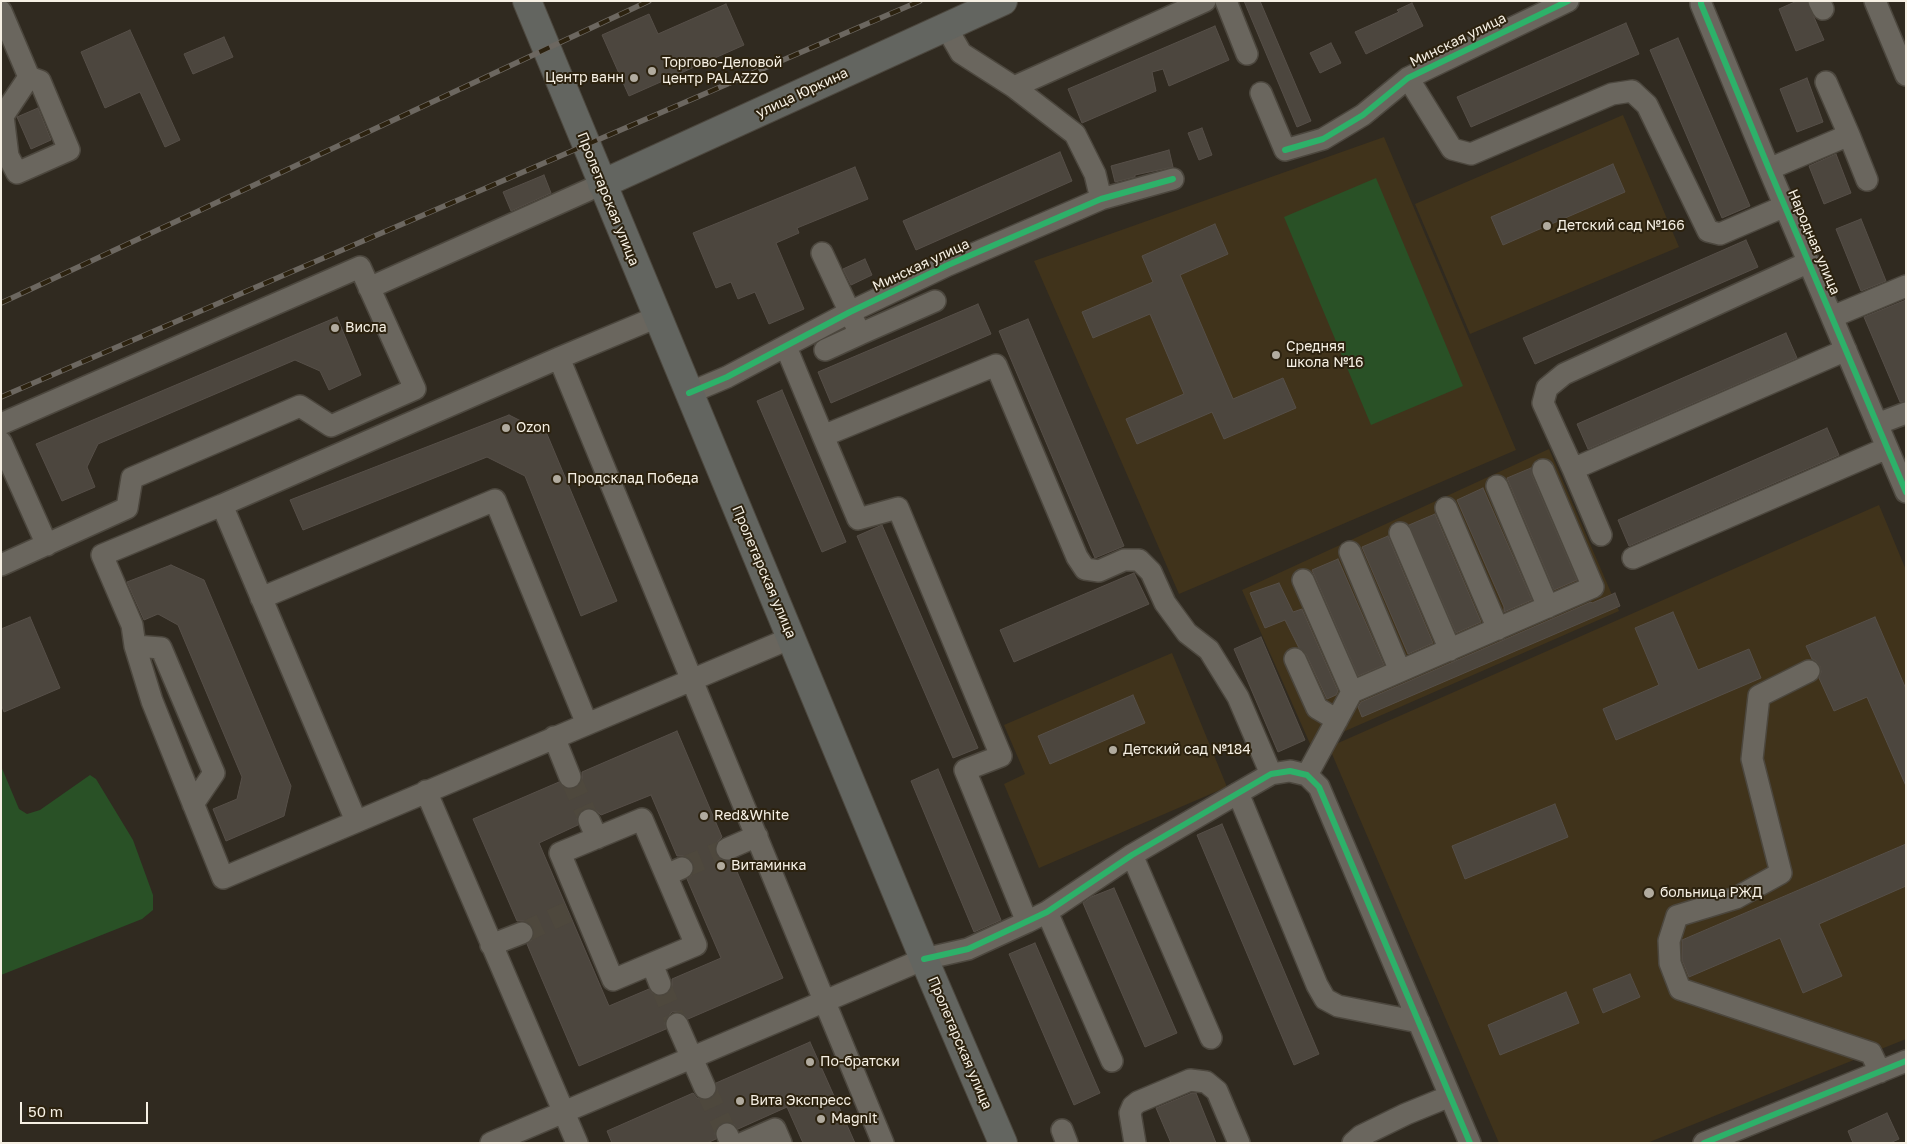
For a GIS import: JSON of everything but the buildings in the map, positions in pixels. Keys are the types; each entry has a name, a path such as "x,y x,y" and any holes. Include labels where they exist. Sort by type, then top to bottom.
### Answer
{"main road":[{"name":"Пролетарская улица","path":"527,1 688,394 1002,1143"},
{"name":"улица Юркина","path":"602,184 1004,1"}],"street":[{"path":"1014,87 1205,1"},
{"path":"1226,1 1247,54"},
{"name":"Минская улица","path":"1261,93 1285,150 1323,139 1363,115 1408,78 1568,1"},
{"name":"Народная улица","path":"1701,1 1769,169 1906,492"},
{"path":"1875,1 1906,75"},
{"path":"1,11 29,76"},
{"path":"946,27 961,53 1014,87 1075,134 1095,174 1101,199"},
{"path":"1408,78 1452,149 1470,154 1612,94 1632,91 1647,105 1708,231 1720,234 1785,206"},
{"path":"1826,82 1867,180"},
{"path":"1769,169 1849,135"},
{"name":"Минская улица","path":"688,394 727,377 850,312 948,265 1101,199 1173,179"},
{"path":"369,288 602,184"},
{"path":"822,253 860,334"},
{"path":"1601,535 1574,469 1543,404 1547,388 1564,374 1809,262"},
{"path":"1,424 360,267 415,390 330,426 300,406 132,478 127,508 1,565"},
{"path":"1832,318 1906,286"},
{"path":"825,350 935,301"},
{"path":"657,317 102,555 132,626 135,646 152,701 223,878 791,638"},
{"path":"786,347 858,519 898,508 1001,756 965,770 1027,922"},
{"path":"1574,469 1846,350"},
{"path":"559,358 826,1000 878,1141"},
{"path":"822,436 996,365 1077,557 1085,569 1099,571 1124,560 1139,560 1151,572 1165,604 1187,633 1209,650 1238,697 1272,774"},
{"path":"1877,424 1906,413"},
{"path":"1,442 46,545"},
{"path":"1633,558 1887,448"},
{"path":"1307,774 1352,692 1594,587 1543,470"},
{"path":"1496,486 1548,607"},
{"path":"261,598 495,500 587,724"},
{"path":"222,505 356,821"},
{"path":"1446,508 1498,629"},
{"path":"1400,533 1450,650"},
{"path":"1350,552 1400,671"},
{"path":"1303,580 1352,692"},
{"path":"135,646 161,648 214,772 193,804"},
{"path":"1296,659 1317,708 1337,720"},
{"path":"1809,671 1759,696 1752,758 1781,873 1736,898 1677,916 1669,941 1670,964 1680,988 1871,1053 1880,1072"},
{"path":"554,737 570,778"},
{"path":"491,1143 924,959 968,949 1027,922 1047,912 1132,855 1238,793 1272,774 1290,771 1307,774 1319,787 1470,1143"},
{"path":"426,791 577,1143"},
{"path":"1238,793 1317,985 1325,999 1338,1006 1419,1022"},
{"path":"642,819 674,872 696,946 652,964 613,980 575,909 560,854 593,829 642,819"},
{"path":"727,849 757,836"},
{"path":"1132,855 1211,1038"},
{"path":"1047,912 1112,1061"},
{"path":"491,945 522,932"},
{"path":"652,964 660,984"},
{"path":"678,1024 705,1088"},
{"path":"1704,1143 1742,1135 1906,1061"},
{"path":"1135,1143 1130,1113 1133,1106 1138,1102 1190,1080 1206,1082 1217,1091 1239,1143"},
{"path":"1361,1141 1406,1114 1450,1096"},
{"path":"734,1140 775,1129 781,1143"}],"shaded area":[{"name":"Детский сад №166","path":"1623,115 1679,247 1470,334 1415,204"},
{"name":"Средняя школа №16","path":"1384,137 1516,450 1179,594 1034,261"},
{"path":"1549,449 1619,611 1311,746 1242,590"},
{"name":"больница РЖД","path":"1879,505 1906,570 1906,1039 1647,1143 1499,1143 1329,747"},
{"name":"Детский сад №184","path":"1172,653 1227,787 1039,868 1004,784 1025,774 1004,725"}],"green space":[{"path":"1376,178 1463,386 1371,425 1284,217"},
{"path":"1,766 19,809 27,814 40,810 90,775 96,779 133,840 153,895 153,910 142,919 1,975"}],"tunnel":[{"path":"570,777 589,820"},
{"path":"682,868 727,849"},
{"path":"522,933 568,912"},
{"path":"660,984 677,1024"},
{"path":"705,1088 727,1134"}],"railway":[{"path":"1,303 649,1"},
{"path":"1,397 920,1"}],"cycle path":[{"path":"1285,150 1323,139 1363,115 1408,78 1568,1"},
{"path":"1701,1 1769,169 1906,492"},
{"path":"689,393 727,377 850,312 948,265 1101,199 1173,179"},
{"path":"924,959 968,949 1047,912 1132,855 1271,774 1290,771 1307,775 1319,787 1470,1143"},
{"path":"1704,1143 1906,1061"}],"place":[{"name":"Торгово-Деловой центр PALAZZO","path":"652,71"},
{"name":"Центр ванн","path":"634,78"},
{"name":"Детский сад №166","path":"1547,226"},
{"name":"Висла","path":"335,328"},
{"name":"Средняя школа №16","path":"1276,355"},
{"name":"Ozon","path":"506,428"},
{"name":"Продсклад Победа","path":"557,479"},
{"name":"Детский сад №184","path":"1113,750"},
{"name":"Red&White","path":"704,816"},
{"name":"Витаминка","path":"721,866"},
{"name":"больница РЖД","path":"1649,893"},
{"name":"По-братски","path":"810,1062"},
{"name":"Вита Экспресс","path":"740,1101"},
{"name":"Magnit","path":"821,1119"}]}
